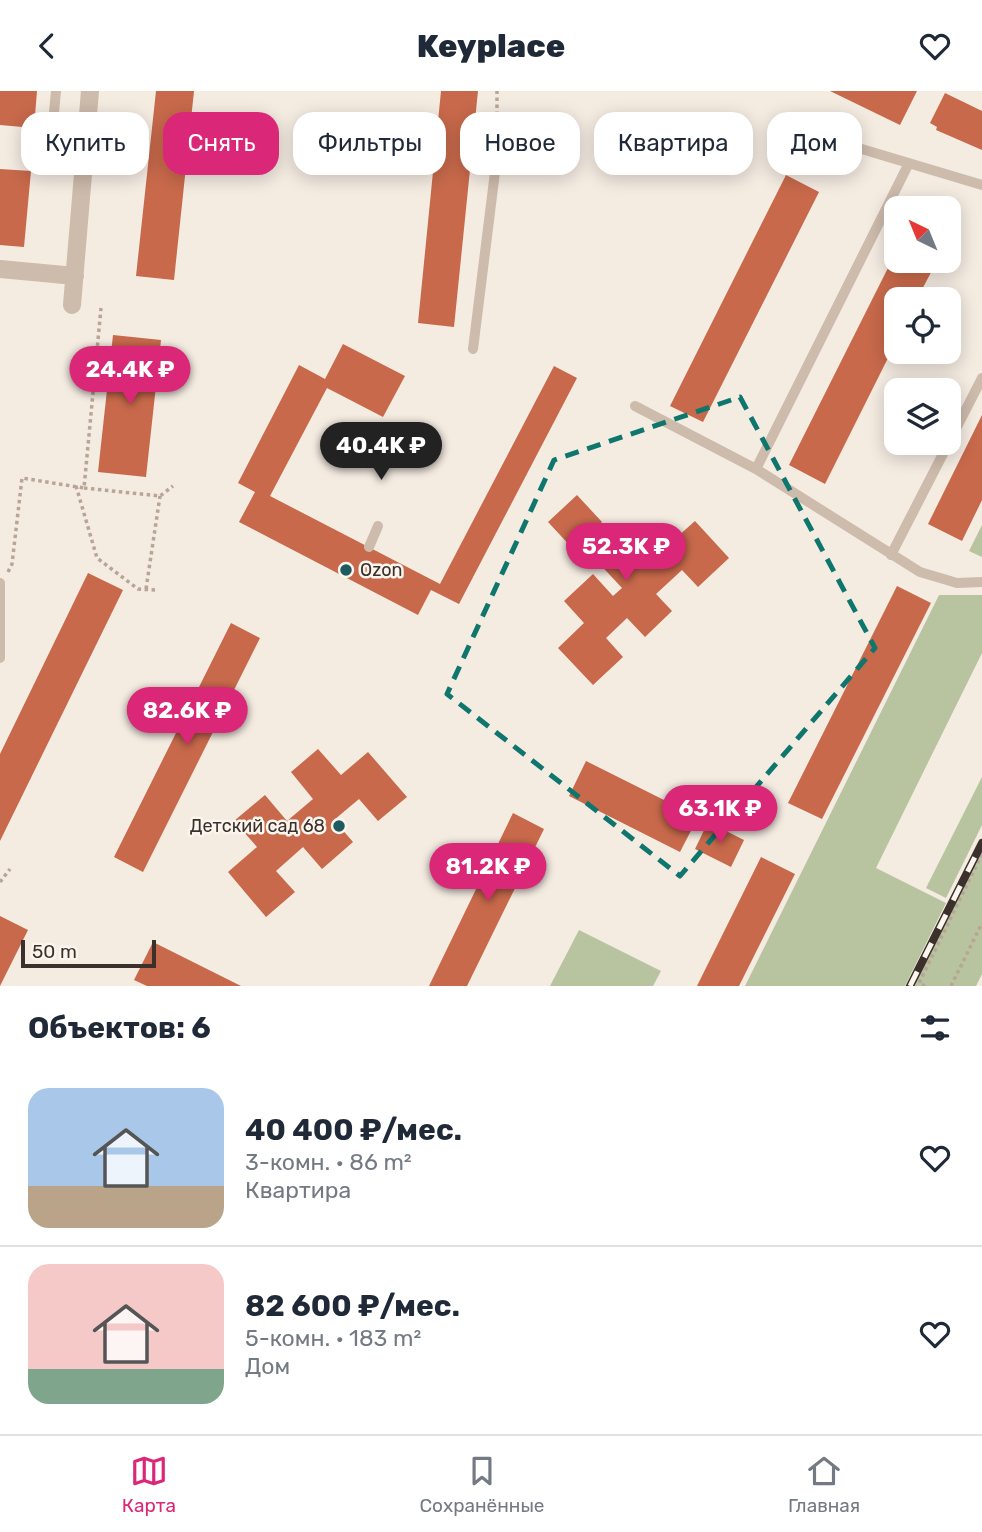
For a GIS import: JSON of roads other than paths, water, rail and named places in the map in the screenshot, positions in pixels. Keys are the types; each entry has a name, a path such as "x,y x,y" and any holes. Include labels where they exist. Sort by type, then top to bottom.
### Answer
{"street":[{"path":"72,305 90,91"},
{"path":"0,269 75,275"}],"lane":[{"path":"54,112 56,91"},
{"path":"862,149 982,185"},
{"path":"756,469 909,163"},
{"path":"473,349 495,175"},
{"path":"891,555 982,378"},
{"path":"635,406 756,469 920,572 957,583 982,582"},
{"path":"369,547 378,526"},
{"path":"0,658 1,583"}],"railway":[{"path":"910,986 982,843"}],"place":[{"name":"Ozon","path":"346,570"},
{"name":"Детский сад 68","path":"339,826"}]}
